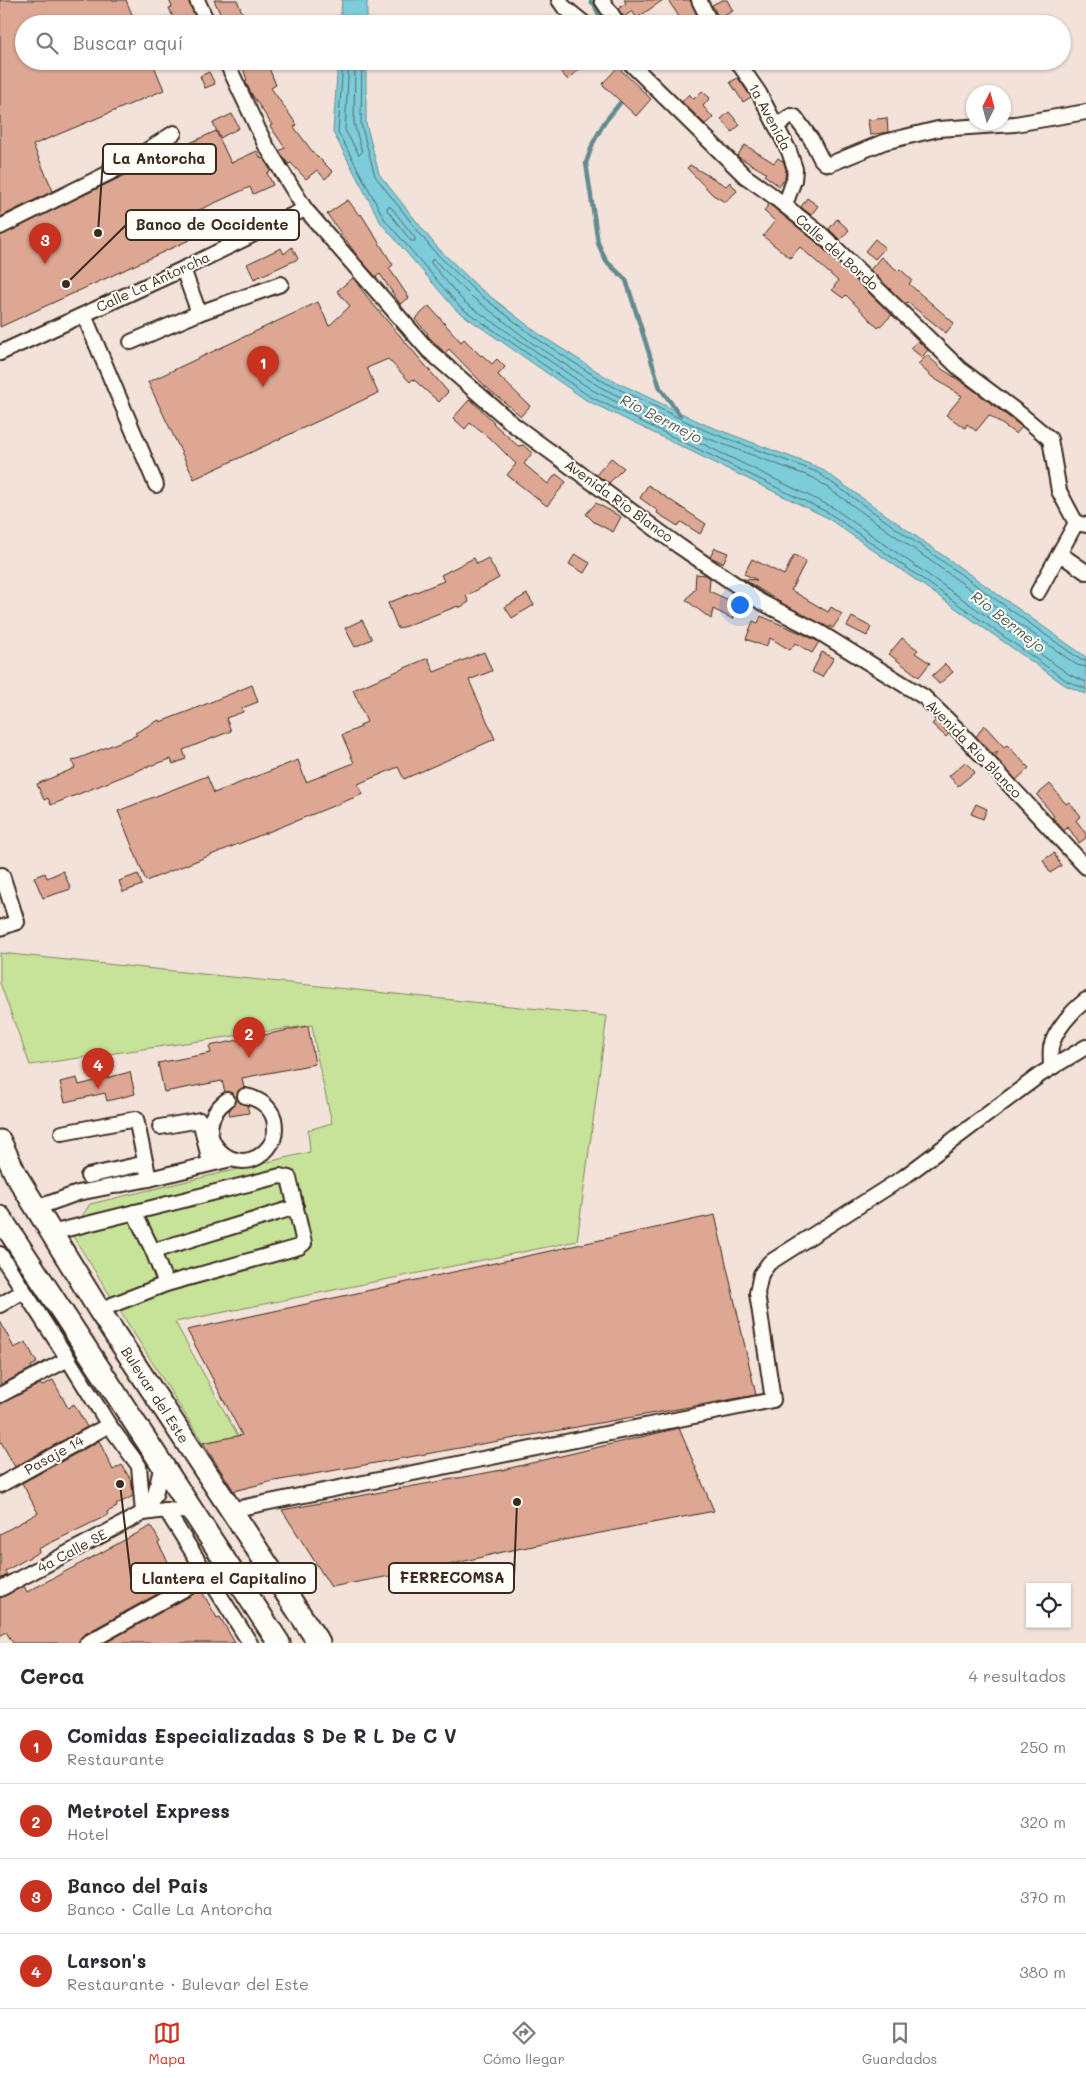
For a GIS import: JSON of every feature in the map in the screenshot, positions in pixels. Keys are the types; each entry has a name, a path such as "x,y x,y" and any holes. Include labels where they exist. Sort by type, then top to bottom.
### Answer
{"highway":[{"name":"Bulevar del Este","path":"0,1141 16,1175 99,1310 319,1643"},
{"path":"0,1217 279,1643"}],"street":[{"path":"197,0 204,15"},
{"path":"559,0 574,15"},
{"path":"602,0 612,15"},
{"path":"699,0 706,15"},
{"name":"Avenida Río Blanco","path":"230,70 265,144 306,209 428,350 514,425 680,546 761,602 819,632 924,697 960,732 1086,867"},
{"name":"Calle del Bordo","path":"637,70 745,176 822,234 960,369 1050,439 1059,491 1081,524"},
{"name":"1a Avenida","path":"742,70 759,93 789,151 795,168 794,180 785,205"},
{"path":"776,126 795,116 811,139 821,159 825,163 830,164 884,142 938,129 1015,124 1086,112"},
{"path":"0,227 121,167 174,133"},
{"name":"Calle La Antorcha","path":"0,353 183,269 306,209"},
{"path":"183,269 199,313"},
{"path":"131,342 199,313 281,284"},
{"path":"84,315 156,485"},
{"path":"1038,592 1060,554 1081,524"},
{"path":"1060,554 1086,572"},
{"path":"0,928 17,922 1,874"},
{"path":"1051,1067 1051,1048 1056,1036 1072,1013 1086,1000"},
{"path":"230,1510 772,1400 757,1294 761,1274 768,1262 904,1177 1051,1067 1086,1047"},
{"path":"227,1100 218,1106 212,1115 210,1136 222,1154 242,1161 253,1159 270,1146 274,1137 275,1126 273,1115 267,1106 258,1100 245,1096"},
{"path":"62,1133 136,1119 149,1179"},
{"path":"160,1126 200,1120 210,1164"},
{"path":"36,1208 78,1192 149,1179 232,1159"},
{"path":"88,1176 146,1163"},
{"path":"51,1233 280,1176 289,1178 304,1243 299,1247 166,1284 99,1310"},
{"path":"153,1251 296,1207"},
{"path":"134,1212 153,1251 166,1284"},
{"path":"0,1254 109,1425 139,1466 143,1512"},
{"path":"0,1305 24,1291"},
{"path":"0,1395 68,1359"},
{"name":"Pasaje 14","path":"0,1485 109,1425"},
{"path":"143,1512 155,1494 162,1464"},
{"path":"143,1512 166,1510 193,1512"},
{"path":"166,1510 250,1643"},
{"name":"4a Calle SE","path":"0,1589 143,1512"},
{"path":"87,1643 208,1576"}],"green space":[{"path":"0,953 607,1016 577,1241 175,1322 238,1436 203,1443 71,1233 90,1204 310,1152 308,1130 332,1123 312,1025 30,1065 0,983"}],"water":[{"path":"342,0 367,0 367,15 341,15"},
{"name":"Río Bermejo","path":"337,70 366,70 366,123 379,174 436,246 478,287 539,334 606,377 706,425 820,468 1086,657 1086,694 1065,685 826,517 586,400 456,310 381,223 333,132"}],"building":[{"path":"0,0 126,0 132,15 15,15 15,70 156,70 164,90 33,145 53,191 0,217"},
{"path":"169,0 188,0 194,15 172,15 169,8 172,7"},
{"path":"214,0 237,0 243,15 221,15"},
{"path":"624,0 663,0 641,15 635,15 632,11 627,15 622,15 618,9 626,3"},
{"path":"668,0 690,0 697,15 678,15"},
{"path":"722,0 727,0 733,11 725,15 717,15 712,5"},
{"path":"244,70 270,70 276,85 271,88 297,125 294,127 312,151 333,172 325,179 317,170 306,179 291,163 288,164 279,151 285,148 251,93 245,81 247,80"},
{"path":"559,70 579,70 568,80"},
{"path":"615,70 621,70 651,99 636,116 602,84"},
{"path":"209,72 215,84 205,88 200,76"},
{"path":"738,78 751,97 743,102 730,82"},
{"path":"702,91 710,98 703,106 713,118 705,124 682,102 689,94 694,99"},
{"path":"729,112 740,125 732,132 721,119"},
{"path":"232,114 239,128 220,138 213,123"},
{"path":"887,118 888,132 870,135 868,120"},
{"path":"216,131 231,163 257,151 271,171 267,173 273,185 253,194 250,187 188,215 198,236 0,327 0,236 125,175 137,167"},
{"path":"745,145 774,163 778,158 784,162 785,178 779,186 764,175 766,173 737,156"},
{"path":"690,165 726,186 730,182 737,191 725,202 713,195 687,168"},
{"path":"807,198 818,206 811,215 801,207"},
{"path":"348,200 359,215 361,214 393,265 389,268 409,298 400,304 380,274 376,277 358,257 327,214"},
{"path":"769,204 816,242 892,315 878,328 846,295 843,298 832,290 838,281 800,247 790,258 763,236 775,221 764,211"},
{"path":"837,219 849,230 840,240 829,229"},
{"path":"875,239 885,248 875,259 865,251"},
{"path":"292,247 298,259 254,279 247,264 281,248 284,254"},
{"path":"881,257 898,271 900,269 912,280 909,284 954,323 946,333 907,302 905,304 870,270"},
{"path":"353,278 448,392 439,402 413,379 410,382 388,359 367,368 378,393 194,479 148,382 318,302 329,326 350,306 337,291"},
{"path":"429,306 461,342 464,339 492,364 497,359 505,367 498,375 530,406 521,416 486,387 449,349 445,353 427,335 415,319"},
{"path":"918,341 928,350 922,357 910,348"},
{"path":"927,355 942,369 971,388 1022,427 1016,434 989,415 976,431 967,424 965,428 946,415 962,396 932,377 918,364"},
{"path":"470,399 518,446 523,445 532,453 524,464 548,484 556,474 566,482 547,506 507,475 516,464 493,441 470,423 465,429 453,418"},
{"path":"611,458 624,468 609,483 596,475"},
{"path":"648,485 706,524 700,534 681,522 678,526 657,513 658,511 640,498"},
{"path":"596,503 621,517 613,532 594,522 586,514"},
{"path":"715,548 728,553 723,563 710,557"},
{"path":"575,554 590,563 584,573 569,564"},
{"path":"794,555 806,561 791,590 828,612 831,607 842,614 833,628 830,626 829,628 785,605 743,579 757,580 744,574 752,559 784,575"},
{"path":"474,558 477,564 488,558 499,578 466,596 469,602 459,608 458,606 398,629 388,603 444,581 441,575"},
{"path":"696,574 706,575 710,578 709,591 740,605 733,619 713,609 711,619 686,600 695,589"},
{"path":"527,594 534,605 512,618 505,607"},
{"path":"761,616 819,642 812,653 795,643 790,650 770,638 766,647 746,639 753,621 758,623"},
{"path":"852,617 871,627 867,636 847,626"},
{"path":"362,620 372,639 355,647 345,628"},
{"path":"902,638 918,650 915,653 930,663 919,677 889,654"},
{"path":"484,652 492,671 469,680 495,739 404,779 398,767 358,784 363,794 146,881 118,811 207,776 214,793 298,760 306,782 354,763 342,735 361,727 360,725 367,722 353,690 428,658 434,672"},
{"path":"822,652 834,658 822,677 812,672"},
{"path":"945,664 953,672 939,684 932,676"},
{"path":"252,685 258,702 242,708 243,712 226,718 231,731 183,750 186,759 173,764 171,759 149,766 51,805 48,798 44,800 37,784 75,768 72,761 137,735 135,733 159,720 160,722"},
{"path":"936,720 949,734 946,737 932,724"},
{"path":"984,725 1004,747 1007,745 1029,768 1016,780 995,757 998,751 993,755 976,737"},
{"path":"965,762 975,772 958,786 949,776"},
{"path":"1050,784 1066,804 1069,802 1081,816 1076,820 1086,834 1086,838 1079,843 1068,827 1064,831 1052,818 1054,816 1037,795"},
{"path":"976,804 987,809 983,819 971,814"},
{"path":"1054,853 1061,866 1050,873 1043,860"},
{"path":"63,871 71,889 43,898 34,877 45,873 47,878"},
{"path":"138,874 142,885 123,892 119,881"},
{"path":"308,1026 315,1064 242,1078 244,1088 238,1091 237,1098 240,1103 247,1105 249,1113 230,1116 229,1111 235,1102 235,1098 233,1093 225,1092 222,1081 164,1092 158,1063 211,1053 209,1046"},
{"path":"130,1072 135,1094 107,1101 105,1093 65,1102 60,1082 77,1078 79,1085"},
{"path":"715,1215 756,1395 269,1482 234,1491 203,1443 242,1435 187,1330"},
{"path":"0,1321 14,1348 26,1342 37,1363 31,1366 32,1368 0,1385"},
{"path":"53,1380 68,1408 74,1404 87,1427 15,1467 0,1440 0,1404 40,1384 42,1386"},
{"path":"679,1428 714,1511 331,1587 282,1510 502,1470"},
{"path":"99,1441 113,1470 122,1465 132,1482 133,1496 116,1505 117,1507 107,1512 108,1515 38,1549 39,1552 5,1571 7,1575 0,1579 0,1534 38,1513 22,1483"},
{"path":"151,1526 179,1582 83,1635 78,1643 13,1643 6,1632 0,1636 0,1598 24,1586 27,1592"},
{"path":"201,1590 217,1618 220,1617 235,1643 105,1643"}],"waterway":[{"path":"591,2 594,3 599,15"},
{"name":"Río Bermejo","path":"624,98 604,123 593,143 586,163 598,243 606,261 626,280 660,388 680,415"}],"place":[{"name":"La Antorcha","path":"98,233"},
{"name":"Banco del Pais","path":"45,264"},
{"name":"Banco de Occidente","path":"66,284"},
{"name":"Comidas Especializadas S De R L De C V","path":"263,387"},
{"name":"Metrotel Express","path":"249,1058"},
{"name":"Larson's","path":"98,1089"},
{"name":"Llantera el Capitalino","path":"120,1484"},
{"name":"FERRECOMSA","path":"517,1502"}]}
